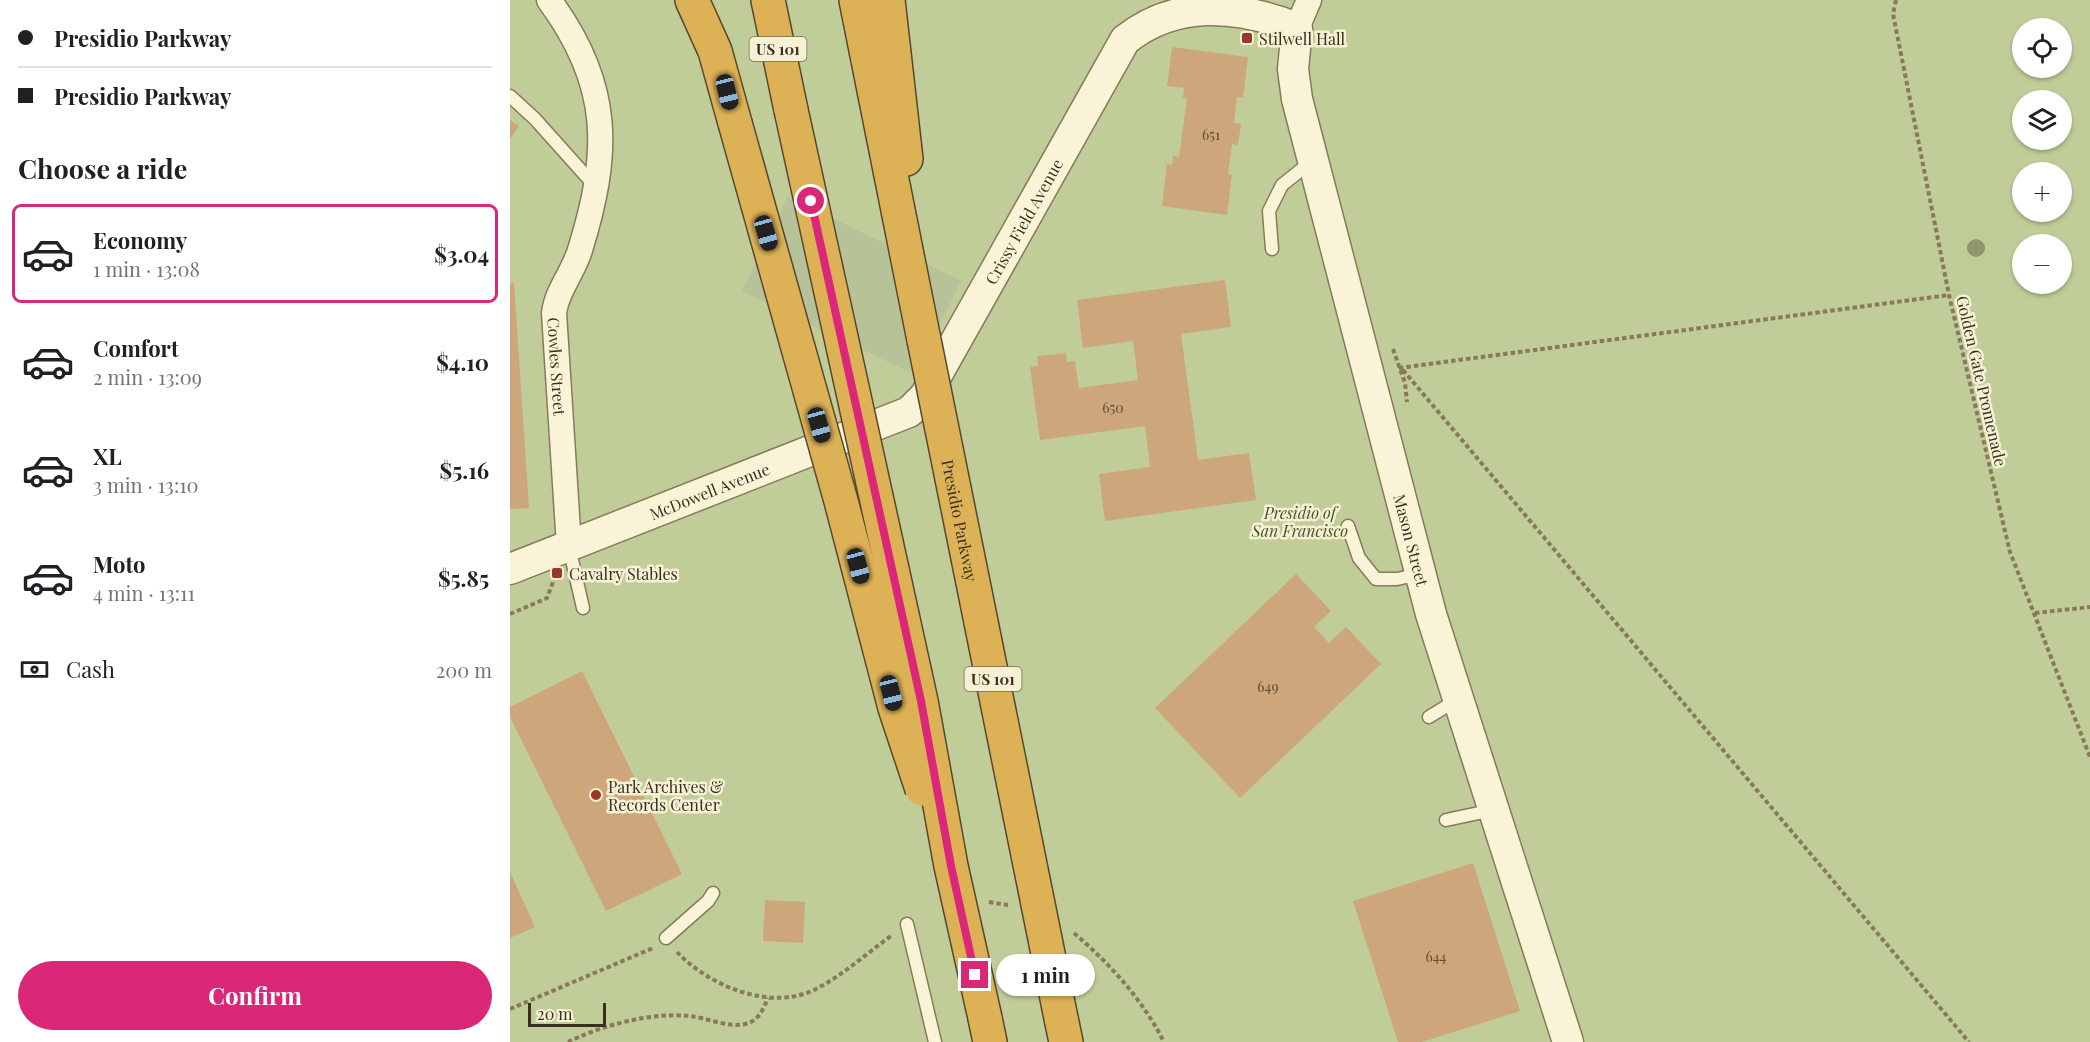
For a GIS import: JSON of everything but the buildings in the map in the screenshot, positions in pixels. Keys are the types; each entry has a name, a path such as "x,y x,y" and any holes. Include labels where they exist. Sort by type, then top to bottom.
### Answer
{"highway":[{"path":"692,0 710,36 719,66 905,743 951,866"},
{"name":"US 101","path":"768,0 921,701 951,866 987,1030"},
{"name":"Presidio Parkway","path":"856,0 1064,1030"},
{"path":"888,0 924,340"}],"street":[{"name":"Cowles Street","path":"549,0 574,38 593,85 602,135 597,189 579,253 560,289 554,313 569,546"},
{"name":"Crissy Field Avenue","path":"909,412 925,396 1125,40 1135,27 1166,6 1197,0 1222,1 1297,28"},
{"name":"Mason Street","path":"1309,0 1297,28 1293,50 1294,84 1420,574 1565,1041"},
{"name":"McDowell Avenue","path":"510,569 909,412"}],"lane":[{"path":"510,96 535,119 597,189"},
{"path":"1272,249 1269,211 1282,185 1313,161"},
{"path":"1348,526 1359,558 1376,579 1397,579 1420,574"},
{"name":"Cowles Street","path":"569,546 583,608"},
{"path":"1430,717 1458,699"},
{"path":"1446,820 1493,810"},
{"path":"666,938 708,901 713,893"},
{"path":"907,924 934,1042"}],"path":[{"name":"Golden Gate Promenade","path":"1896,0 1893,14 1949,295 2010,552 2090,757"},
{"path":"1394,368 1949,295"},
{"path":"1391,345 1401,368 1408,409"},
{"path":"1401,368 1969,1042"},
{"path":"510,614 547,598 556,573"},
{"path":"2035,613 2090,607"},
{"path":"510,1010 650,950 666,938 690,966 720,983 768,998 813,991 833,980 907,924"},
{"path":"568,1042 610,1026 649,1018 688,1016 742,1025 755,1020 768,998"}],"green space":[{"name":"Presidio of San Francisco","path":"510,0 2090,0 2090,1042 510,1042"},
{"path":"788,196 961,281 915,375 742,291"}],"place":[{"name":"Stilwell Hall","path":"1247,38"},
{"name":"Cavalry Stables","path":"557,573"},
{"name":"Park Archives & Records Center","path":"596,795"}],"route":[{"path":"811,201 921,701 951,866 975,975"}]}
